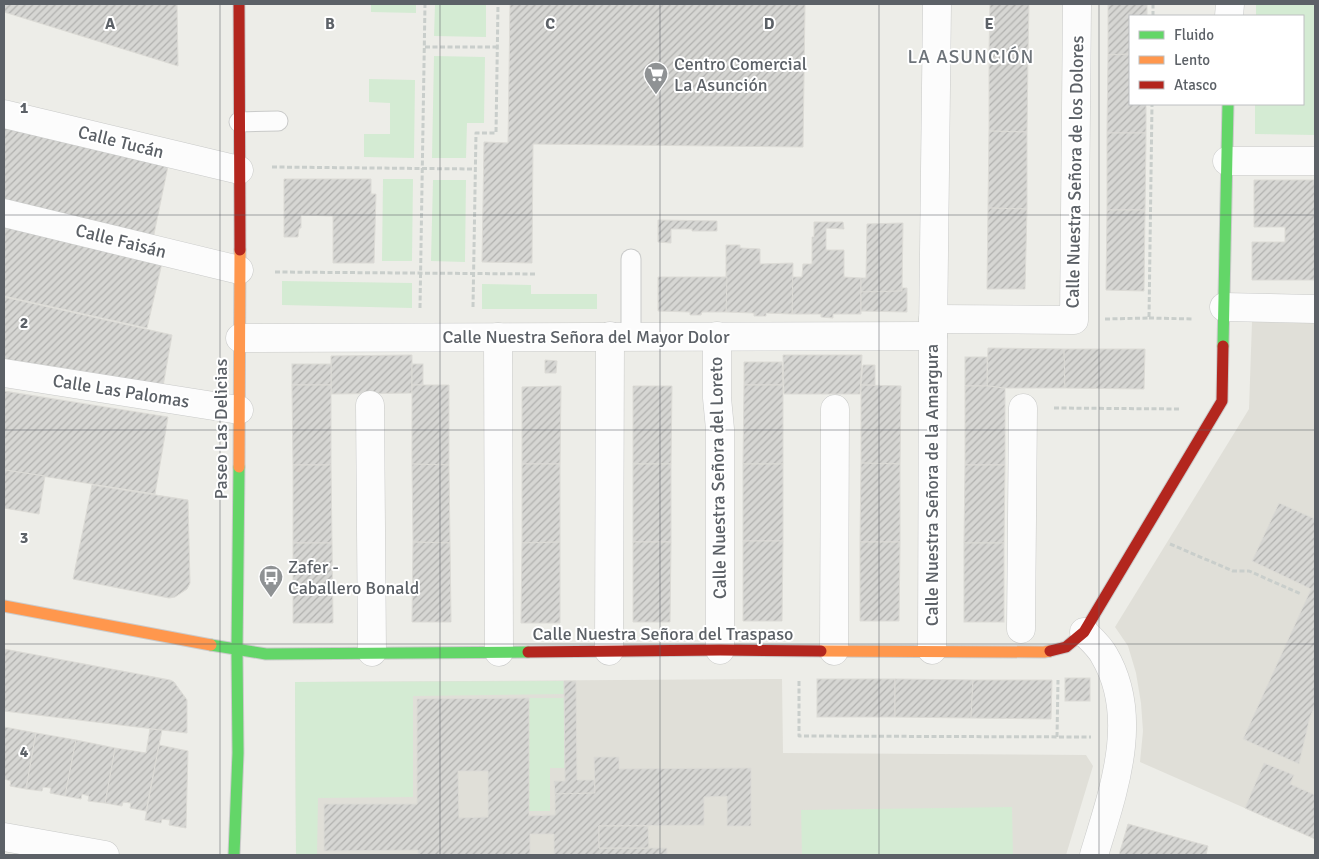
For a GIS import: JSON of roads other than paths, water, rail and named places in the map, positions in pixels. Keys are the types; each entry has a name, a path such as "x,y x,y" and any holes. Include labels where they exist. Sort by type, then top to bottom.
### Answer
{"street":[{"name":"Paseo Las Delicias","path":"234,855 237,752 240,338 239,4"},
{"name":"Calle Nuestra Señora de la Amargura","path":"932,650 937,4"},
{"name":"Calle Nuestra Señora de los Dolores","path":"933,328 1074,320 1077,4"},
{"path":"1094,855 1116,781 1121,749 1122,714 1117,680 1104,653 1084,632 1222,401 1228,105"},
{"name":"Calle Tucán","path":"4,114 239,170"},
{"path":"1226,160 1315,161"},
{"name":"Calle Faisán","path":"4,213 239,270"},
{"path":"1224,307 1315,309"},
{"name":"Calle Nuestra Señora del Mayor Dolor","path":"240,338 717,336 933,328"},
{"path":"609,651 620,336"},
{"name":"Calle Nuestra Señora del Loreto","path":"717,336 716,398 720,429 720,650"},
{"path":"498,337 499,652"},
{"name":"Calle Las Palomas","path":"4,373 239,410"},
{"path":"370,405 372,652"},
{"path":"1021,629 1023,408"},
{"path":"834,651 835,409"},
{"name":"Calle Nuestra Señora del Traspaso","path":"4,606 266,654 720,650 1044,652 1066,647 1084,632"},
{"path":"4,837 104,855"}],"lane":[{"path":"239,122 278,121"},
{"path":"620,336 631,259"}],"place":[{"name":"Centro Comercial La Asunción","path":"656,95"},
{"name":"Zafer - Caballero Bonald","path":"271,598"}],"district":[{"name":"LA ASUNCIÓN","path":"971,56"}]}
